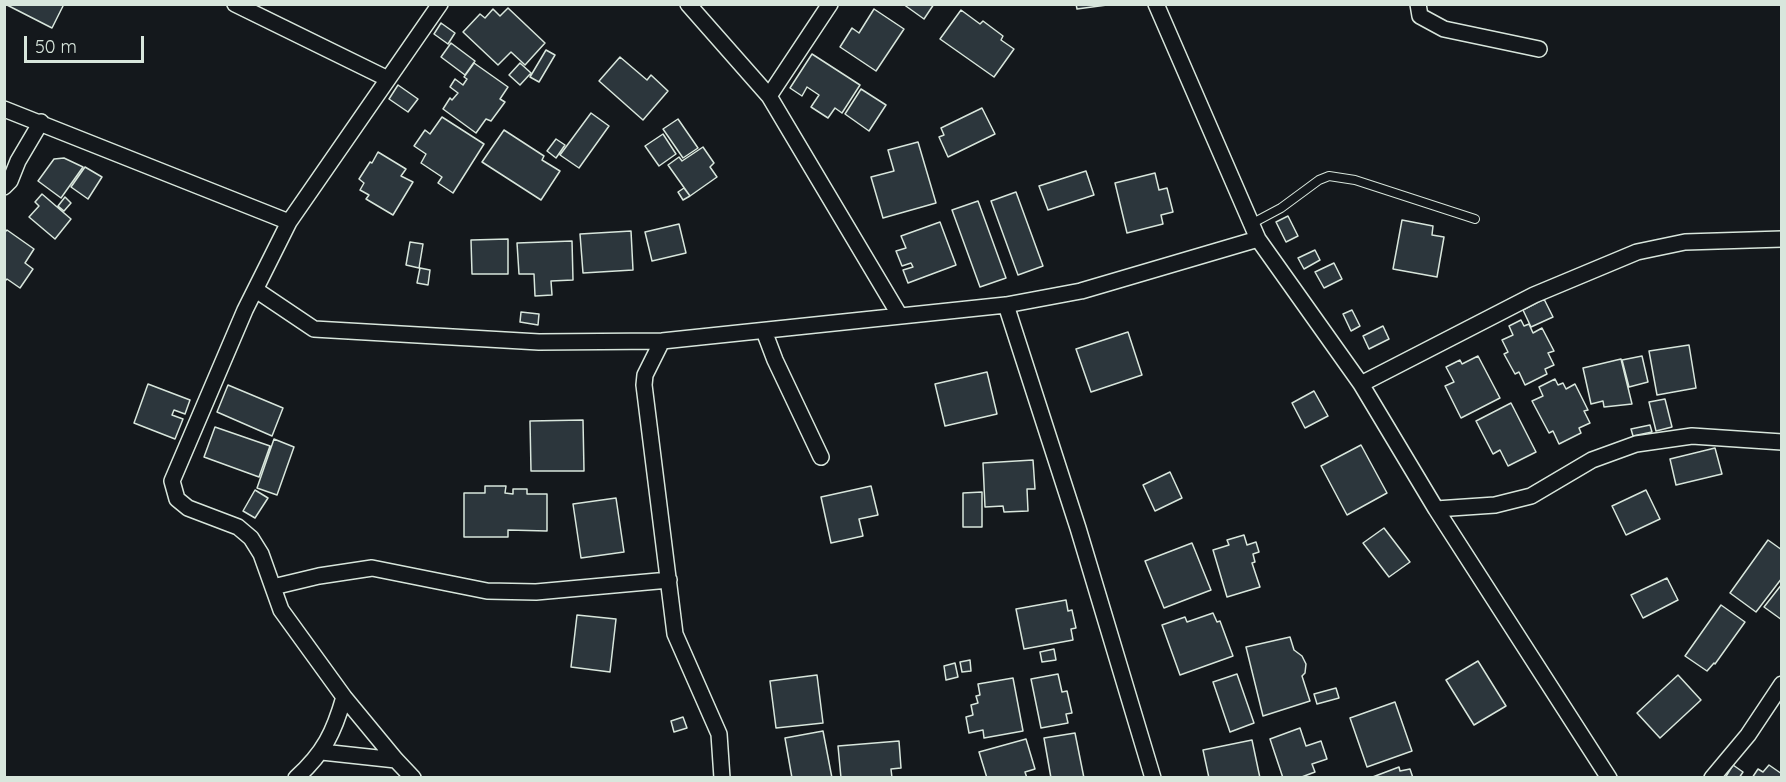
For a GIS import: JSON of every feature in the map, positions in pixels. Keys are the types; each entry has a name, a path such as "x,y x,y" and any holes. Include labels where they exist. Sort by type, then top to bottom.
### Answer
{"street":[{"path":"235,4 388,79"},
{"path":"412,777 344,697 281,610 261,554 251,538 238,527 188,508 177,499 172,482 256,290 289,222 440,4"},
{"path":"688,4 769,96 900,316"},
{"path":"769,96 830,4"},
{"path":"1156,4 1258,239 1361,384 1436,509 1609,777"},
{"path":"1418,4 1420,16 1444,29 1539,49"},
{"path":"4,109 289,222"},
{"path":"4,188 10,181 18,161 41,122"},
{"path":"256,290 314,329 539,342 662,341 1006,305 1081,291 1258,239"},
{"path":"1361,384 1534,295 1637,252 1685,242 1782,239"},
{"path":"1006,305 1078,528 1153,777"},
{"path":"765,331 775,360 821,457"},
{"path":"662,341 645,375 644,386 675,634 719,734 722,777"},
{"path":"1436,509 1495,505 1531,496 1592,460 1636,444 1692,436 1782,442"},
{"path":"273,587 319,576 372,568 488,591 536,592 669,580"},
{"path":"1712,777 1748,735 1782,684"},
{"path":"296,777 322,752 336,726 344,697"},
{"path":"322,752 396,760"}],"lane":[{"path":"1251,224 1281,208 1319,180 1329,176 1355,180 1475,219"}],"building":[{"path":"5,4 64,4 52,28"},
{"path":"903,4 934,4 924,19"},
{"path":"1076,4 1107,4 1107,5 1077,9"},
{"path":"508,8 545,43 525,65 511,52 498,65 463,32 480,14 485,18 493,9 500,16"},
{"path":"874,9 904,29 876,71 840,47 852,28 859,33"},
{"path":"961,10 980,24 983,21 1003,36 1001,40 1014,49 994,77 940,39"},
{"path":"441,23 455,33 448,44 434,34"},
{"path":"451,43 475,61 465,75 441,57"},
{"path":"546,50 555,55 539,82 530,77"},
{"path":"812,54 860,85 842,113 835,108 828,118 811,107 819,95 807,87 802,96 790,88"},
{"path":"620,57 647,80 651,75 668,91 643,120 599,81"},
{"path":"474,63 508,87 500,99 505,102 491,121 486,119 476,133 443,109 450,98 452,100 458,93 450,87 455,79 463,85 467,79 464,77"},
{"path":"520,63 531,73 520,85 509,75"},
{"path":"398,85 418,99 408,112 389,99"},
{"path":"861,89 886,105 869,131 845,114"},
{"path":"982,108 995,134 948,157 939,137 944,135 941,128"},
{"path":"591,113 609,126 579,168 560,155"},
{"path":"442,117 484,144 453,193 438,183 442,177 421,163 426,154 414,146 425,130 430,134"},
{"path":"678,119 698,148 683,158 663,129"},
{"path":"504,130 544,156 542,160 560,171 541,200 482,162"},
{"path":"663,134 676,154 659,166 645,146"},
{"path":"556,139 565,145 556,158 547,151"},
{"path":"918,142 936,203 883,218 871,177 894,171 888,150"},
{"path":"703,147 714,163 710,167 717,177 690,196 668,165 679,157 682,161"},
{"path":"378,152 406,169 401,176 413,182 393,215 366,199 369,195 360,190 364,183 359,179"},
{"path":"64,158 83,167 61,198 38,181 54,159"},
{"path":"85,167 102,177 88,199 71,187"},
{"path":"1086,171 1094,195 1048,210 1039,186"},
{"path":"1155,173 1159,190 1167,188 1173,212 1161,215 1163,224 1127,233 1115,183"},
{"path":"684,188 690,196 683,200 678,192"},
{"path":"1016,192 1043,266 1018,275 991,201"},
{"path":"42,194 71,219 55,239 29,217 39,206 35,202"},
{"path":"65,197 71,203 64,211 58,206"},
{"path":"978,201 1006,278 980,287 952,210"},
{"path":"1288,216 1298,236 1286,242 1276,222"},
{"path":"1402,220 1433,226 1432,235 1444,237 1437,277 1393,269"},
{"path":"940,222 956,265 908,283 903,270 913,267 911,263 902,266 896,251 906,248 901,236"},
{"path":"679,224 686,253 652,261 645,232"},
{"path":"7,230 34,249 25,263 33,269 20,288 7,279 4,282 4,233"},
{"path":"631,231 633,270 583,273 580,234"},
{"path":"508,239 508,274 472,274 471,240"},
{"path":"572,241 573,280 551,281 552,295 535,296 534,274 519,274 517,243"},
{"path":"410,242 423,244 419,268 406,265"},
{"path":"1315,250 1320,260 1304,269 1298,258"},
{"path":"1334,263 1342,279 1324,288 1315,272"},
{"path":"420,268 430,270 428,285 417,283"},
{"path":"1544,299 1553,317 1531,327 1523,310"},
{"path":"1352,310 1360,326 1351,331 1343,314"},
{"path":"521,312 539,314 538,325 520,322"},
{"path":"1521,320 1524,326 1529,324 1533,333 1542,328 1554,351 1548,353 1554,365 1545,369 1547,374 1525,385 1519,372 1515,374 1504,354 1508,352 1502,340 1513,335 1509,326"},
{"path":"1383,326 1389,339 1369,349 1363,336"},
{"path":"1128,332 1142,375 1091,392 1076,349"},
{"path":"1689,345 1696,388 1657,395 1649,351"},
{"path":"1478,356 1500,398 1461,418 1445,386 1454,382 1446,367 1460,360 1462,364"},
{"path":"1642,356 1648,382 1629,387 1622,360"},
{"path":"1621,359 1632,404 1604,407 1603,401 1591,404 1583,368"},
{"path":"987,372 997,414 945,426 935,384"},
{"path":"1555,379 1558,385 1563,383 1566,389 1575,384 1588,410 1584,411 1590,423 1579,428 1581,433 1559,444 1553,431 1549,433 1532,401 1543,396 1539,387"},
{"path":"148,384 190,400 185,414 174,410 172,415 183,419 175,439 134,423"},
{"path":"228,385 283,408 272,436 217,412"},
{"path":"1314,391 1328,416 1305,428 1292,403"},
{"path":"1665,399 1672,427 1656,431 1649,402"},
{"path":"1511,403 1536,452 1508,466 1500,450 1493,454 1476,421"},
{"path":"583,420 584,471 531,471 530,421"},
{"path":"1650,425 1652,432 1633,436 1631,429"},
{"path":"215,427 270,446 259,477 204,457"},
{"path":"274,439 294,447 277,495 257,488"},
{"path":"1361,445 1387,493 1347,515 1321,466"},
{"path":"1715,448 1722,474 1676,485 1670,459"},
{"path":"1033,460 1035,489 1027,489 1028,511 1004,512 1003,506 985,507 983,463"},
{"path":"1170,472 1182,498 1155,511 1143,485"},
{"path":"485,486 506,486 505,493 513,494 513,489 527,489 527,494 547,494 547,531 508,530 508,537 464,537 464,493 485,493"},
{"path":"871,486 878,515 859,519 863,536 831,543 821,497"},
{"path":"255,490 268,498 255,518 243,511"},
{"path":"1646,490 1660,519 1626,535 1612,506"},
{"path":"982,492 982,527 963,527 963,493"},
{"path":"616,498 624,552 581,558 573,504"},
{"path":"1384,528 1410,562 1389,577 1363,543"},
{"path":"1244,535 1247,545 1256,542 1259,552 1253,554 1255,562 1252,563 1260,587 1227,597 1213,550 1229,545 1227,540"},
{"path":"1768,540 1782,550 1782,578 1756,612 1730,593"},
{"path":"1192,543 1211,590 1164,608 1145,561"},
{"path":"1667,578 1678,600 1643,618 1631,595"},
{"path":"1782,584 1782,620 1764,607"},
{"path":"1066,600 1068,611 1072,610 1076,628 1071,629 1073,640 1024,649 1016,609"},
{"path":"1721,605 1745,622 1715,664 1707,671 1685,656"},
{"path":"1213,613 1217,622 1220,621 1233,656 1180,675 1162,625 1185,617 1187,622"},
{"path":"577,615 616,619 610,672 571,667"},
{"path":"1290,637 1294,650 1302,656 1306,664 1305,673 1302,676 1310,701 1263,716 1246,647"},
{"path":"1054,649 1056,660 1042,662 1040,652"},
{"path":"970,660 971,671 962,672 960,662"},
{"path":"1478,661 1506,706 1474,725 1446,680"},
{"path":"955,663 958,677 946,680 944,666"},
{"path":"1058,674 1062,692 1067,691 1072,713 1066,714 1068,723 1041,728 1031,679"},
{"path":"1237,674 1254,723 1230,732 1213,682"},
{"path":"817,675 823,723 776,728 770,681"},
{"path":"1678,675 1701,700 1660,738 1637,713"},
{"path":"1013,678 1023,731 984,738 983,730 969,733 966,717 973,715 971,705 978,703 976,696 980,695 978,684"},
{"path":"1336,688 1339,698 1317,704 1314,694"},
{"path":"1395,702 1412,751 1367,767 1350,718"},
{"path":"683,717 687,728 674,732 671,721"},
{"path":"1300,728 1306,746 1321,741 1327,759 1312,764 1315,772 1299,778 1283,778 1270,739"},
{"path":"823,731 832,778 792,778 785,738"},
{"path":"1075,733 1084,778 1051,778 1044,738"},
{"path":"1026,739 1035,769 1025,772 1027,778 987,778 979,752"},
{"path":"1252,740 1260,778 1209,778 1203,750"},
{"path":"899,741 901,768 891,769 892,778 841,778 838,746"},
{"path":"1733,765 1743,772 1739,778 1725,778"},
{"path":"1769,765 1782,774 1782,778 1752,778 1758,769 1763,772"},
{"path":"1399,767 1400,771 1410,769 1413,778 1370,778"}]}
